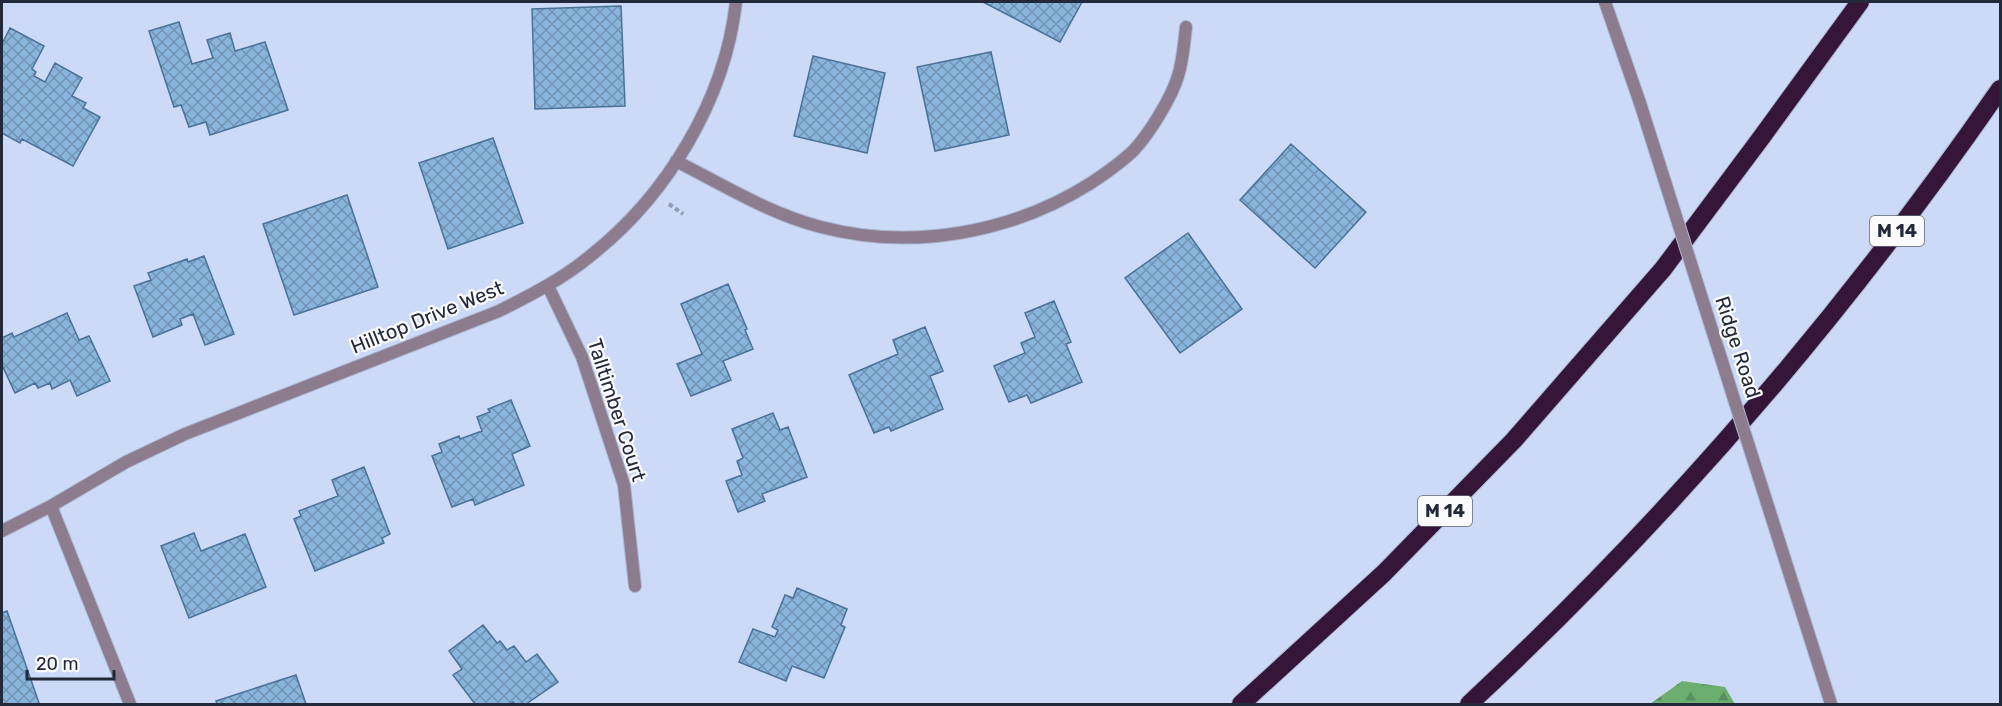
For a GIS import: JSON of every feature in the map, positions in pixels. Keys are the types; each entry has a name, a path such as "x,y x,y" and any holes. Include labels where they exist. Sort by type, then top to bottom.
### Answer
{"highway":[{"name":"M 14","path":"1241,705 1384,573 1514,440 1663,269 1860,2"},
{"name":"M 14","path":"1468,705 1508,668 1621,553 1704,464 1773,385 1856,285 1958,151 2001,89"}],"street":[{"name":"Hilltop Drive West","path":"2,531 51,506 126,462 185,434 499,311 548,286 589,258 617,234 650,198 700,121 714,89 729,44 736,2"},
{"name":"Ridge Road","path":"1605,2 1640,103 1831,705"},
{"path":"676,161 773,210 820,227 849,233 913,238 945,236 1006,223 1075,193 1110,170 1135,149 1155,122 1178,76 1186,27"},
{"name":"Talltimber Court","path":"548,286 582,357 624,485 635,586"},
{"path":"51,506 130,705"}],"path":[{"path":"668,203 682,214"}],"green space":[{"path":"1682,681 1725,687 1735,704 1650,704"}],"building":[{"path":"983,2 1082,2 1060,42"},
{"path":"621,6 625,106 535,109 532,9"},
{"path":"179,22 192,64 213,58 207,40 230,33 235,51 265,42 288,110 210,135 206,122 189,127 181,105 174,107 149,31"},
{"path":"10,28 44,46 32,69 36,72 34,76 45,82 55,63 82,78 72,96 86,103 83,108 100,117 73,166 22,139 20,143 2,133 2,44"},
{"path":"991,52 1009,135 935,151 917,67"},
{"path":"813,56 885,73 867,153 794,136"},
{"path":"493,138 523,223 448,249 419,163"},
{"path":"1291,144 1366,212 1315,268 1240,200"},
{"path":"347,195 378,287 294,315 263,224"},
{"path":"1188,233 1242,309 1180,353 1125,278"},
{"path":"204,256 234,334 205,345 193,314 180,319 182,325 153,337 134,286 151,280 148,273 187,259 188,262"},
{"path":"728,284 753,349 723,361 731,380 691,396 677,364 702,354 681,304"},
{"path":"1054,301 1071,342 1066,344 1082,382 1031,403 1027,395 1009,402 994,366 1025,353 1021,343 1035,337 1025,313"},
{"path":"67,313 79,340 89,336 110,381 77,396 70,380 52,389 50,383 38,388 35,383 15,393 2,365 2,338 12,333 14,337"},
{"path":"925,327 943,371 930,376 943,409 891,431 889,427 874,433 849,375 898,354 893,340"},
{"path":"511,400 530,446 512,454 524,485 475,505 473,499 452,507 432,456 442,452 439,444 459,436 460,439 482,431 477,417 490,412 488,409"},
{"path":"773,413 780,430 788,427 807,477 762,494 765,501 738,512 726,481 742,475 737,461 743,458 732,429"},
{"path":"364,467 390,534 382,538 384,543 315,571 294,519 301,516 299,511 338,496 332,480"},
{"path":"194,533 201,551 245,534 266,587 189,618 161,546"},
{"path":"797,588 847,609 841,625 845,627 824,678 792,666 786,681 739,662 753,629 775,637 778,630 772,627 785,595 793,598"},
{"path":"7,611 39,703 2,704 2,613"},
{"path":"483,625 497,643 500,641 507,650 514,646 526,662 537,654 558,682 526,704 513,702 510,704 475,704 453,675 462,669 449,651"},
{"path":"296,675 306,704 217,704 216,701"}]}
